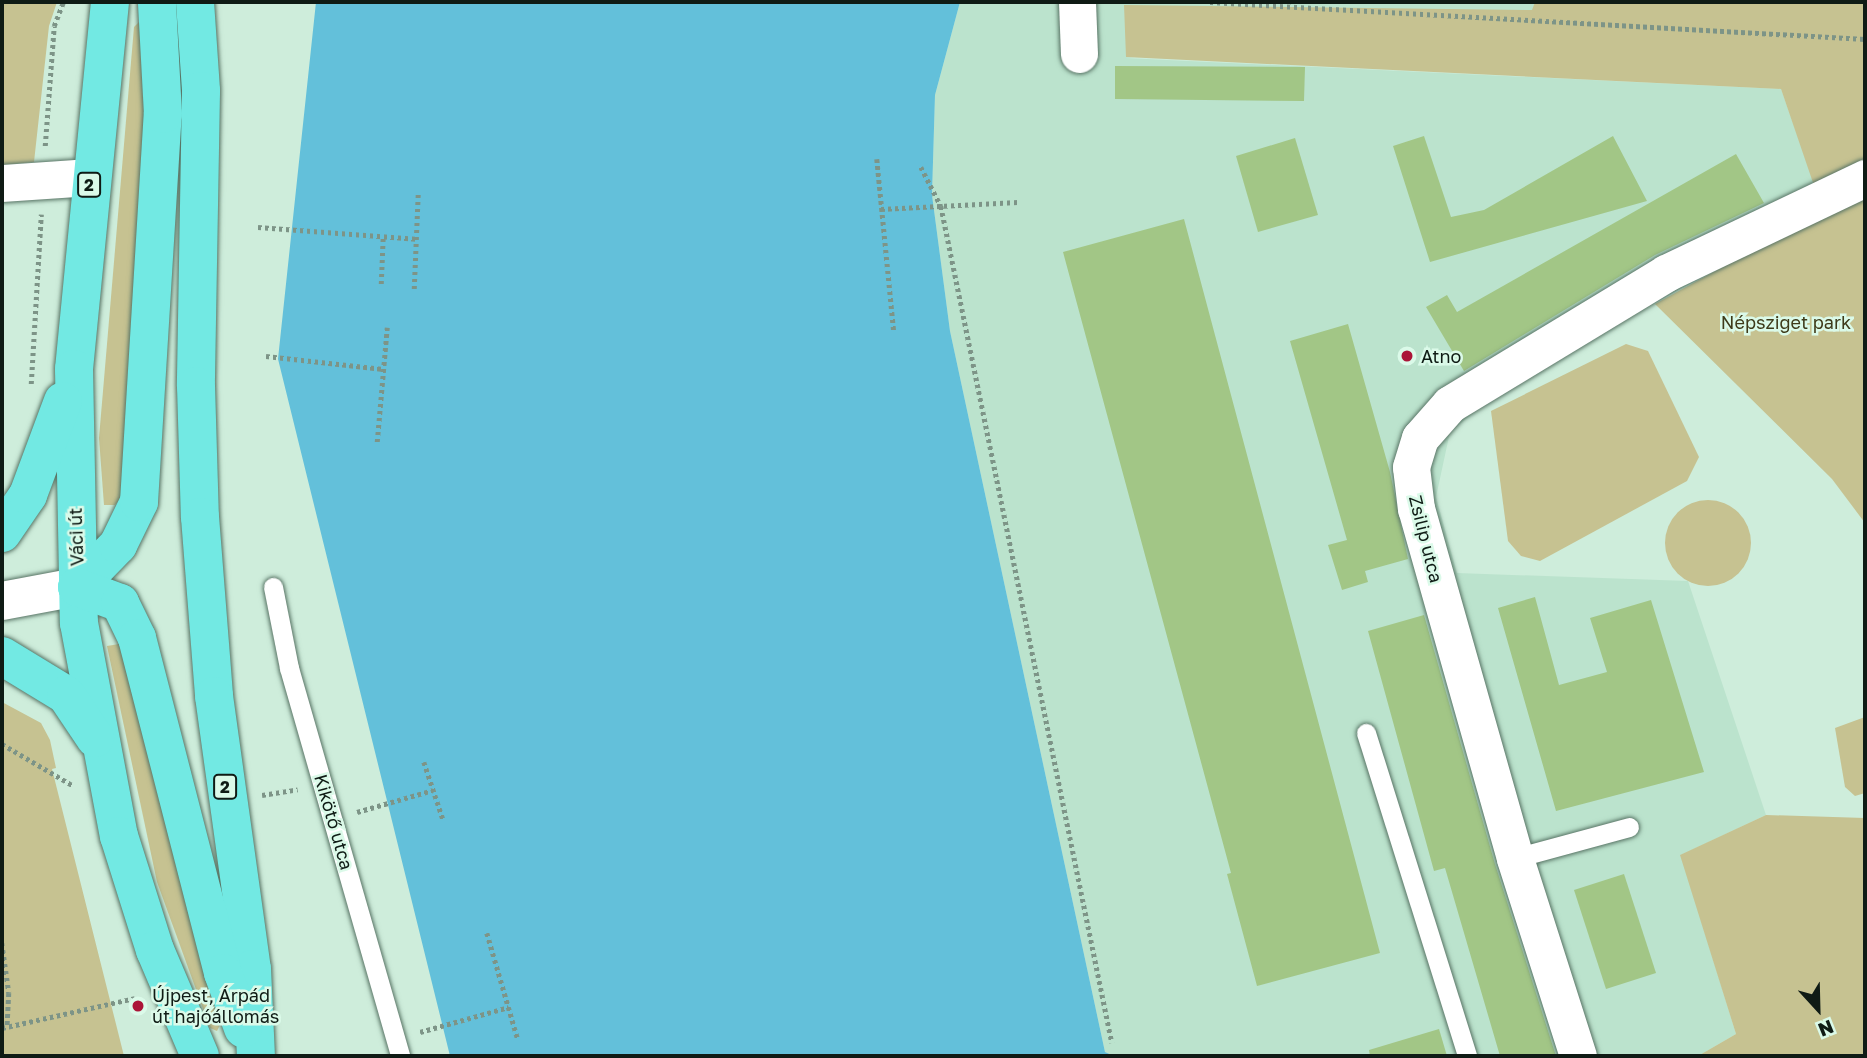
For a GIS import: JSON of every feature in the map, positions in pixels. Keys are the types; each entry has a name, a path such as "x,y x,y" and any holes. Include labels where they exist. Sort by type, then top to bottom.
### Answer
{"main road":[{"name":"Váci út","path":"110,2 90,177 74,369 77,587 102,751 119,836 191,1049"},
{"path":"77,587 118,545 139,502 155,295 163,114 157,2"},
{"path":"163,114 194,2"},
{"name":"2","path":"194,2 201,90 196,386 200,517 217,722 251,969 254,1056"},
{"path":"155,295 200,517"},
{"path":"2,533 33,482 74,369"},
{"path":"2,601 77,587 120,603 137,638 223,973 254,1056"},
{"path":"2,656 66,695 102,751"}],"street":[{"path":"1077,2 1079,54"},
{"path":"2,183 90,177"},
{"name":"Zsilip utca","path":"1578,1056 1515,858 1416,509 1411,467 1420,438 1450,404 1665,272 1865,178"}],"lane":[{"name":"Kikötő utca","path":"273,587 289,668 398,1047"},
{"path":"1366,733 1467,1056"},
{"path":"1515,858 1629,827"}],"path":[{"path":"30,388 54,26 63,2"},
{"path":"1210,2 1865,39"},
{"path":"877,159 894,331"},
{"path":"921,167 942,206 1112,1043"},
{"path":"414,289 418,193"},
{"path":"881,209 1019,202"},
{"path":"258,228 416,239"},
{"path":"381,284 383,236"},
{"path":"377,442 387,327"},
{"path":"266,356 383,369"},
{"path":"2,744 77,788"},
{"path":"424,762 443,819"},
{"path":"274,793 294,790"},
{"path":"342,817 433,790"},
{"path":"486,933 518,1040"},
{"path":"2,943 9,993 5,1027 135,998"},
{"path":"398,1047 509,1007"}],"shaded area":[{"path":"960,2 1535,2 1533,10 1126,58 1781,89 1824,211 1514,380 1450,432 1436,497 1457,573 1688,581 1766,815 1681,855 1736,1034 1698,1056 1114,1056 1105,1052 950,331 932,195 935,95"}],"green space":[{"path":"2,2 57,2 49,26 34,162 2,165"},
{"name":"Népsziget park","path":"1535,2 1865,2 1865,523 1832,479 1655,304 1823,212 1781,89 1126,57 1124,5 1532,10"},
{"path":"139,22 148,194 126,492 115,505 104,505 99,438 134,27"},
{"path":"1626,344 1648,351 1699,457 1687,481 1540,561 1521,556 1508,541 1491,411"},
{"path":"1708,500 1725,503 1739,512 1748,526 1751,543 1748,560 1739,574 1725,583 1708,586 1691,583 1677,574 1668,560 1665,543 1668,526 1677,512 1691,503"},
{"path":"119,644 220,1025 217,1031 210,1028 157,882 107,646"},
{"path":"2,702 41,723 50,740 56,768 52,769 124,1056 2,1056"},
{"path":"1865,717 1865,793 1855,796 1845,787 1835,728"},
{"path":"1766,815 1865,818 1865,1056 1698,1056 1736,1034 1680,855"}],"water":[{"path":"316,2 960,2 935,95 932,195 950,331 1105,1052 1114,1056 450,1056 278,359"}],"building":[{"path":"1115,66 1305,67 1304,101 1115,99"},
{"path":"1424,136 1451,217 1484,210 1613,136 1647,201 1430,262 1393,146"},
{"path":"1295,138 1318,215 1258,232 1236,156"},
{"path":"1736,154 1764,203 1655,255 1464,371 1426,307 1447,295 1457,312"},
{"path":"1184,219 1380,953 1257,986 1227,874 1231,873 1063,252"},
{"path":"1348,324 1390,472 1408,559 1365,571 1368,582 1342,590 1328,545 1347,540 1290,341"},
{"path":"1535,597 1559,685 1607,672 1590,618 1651,600 1704,772 1556,811 1498,608"},
{"path":"1424,615 1495,864 1556,1056 1500,1056 1445,868 1434,871 1368,631"},
{"path":"1624,874 1656,973 1606,989 1574,890"},
{"path":"1439,1029 1447,1056 1370,1056 1369,1050"}],"place":[{"name":"Atno","path":"1407,356"},
{"name":"Újpest, Árpád út hajóállomás","path":"138,1006"}]}
